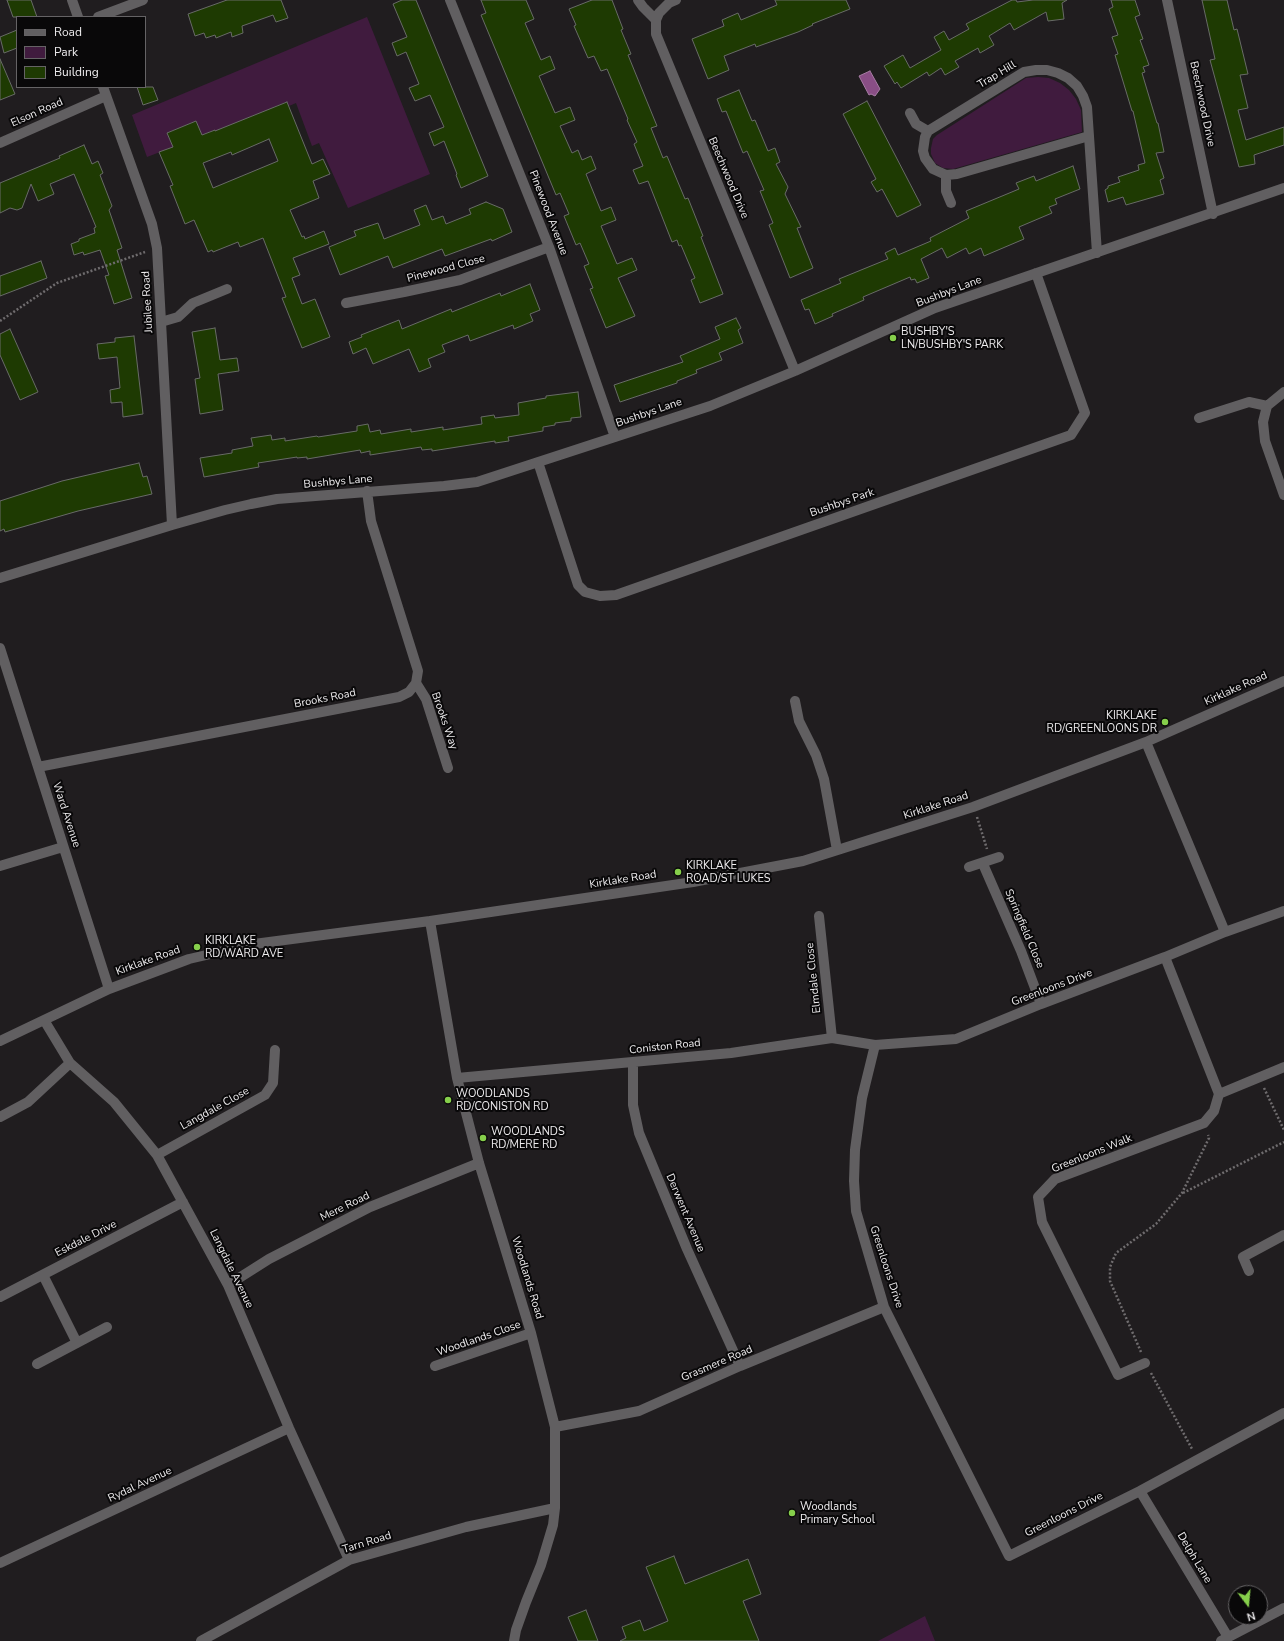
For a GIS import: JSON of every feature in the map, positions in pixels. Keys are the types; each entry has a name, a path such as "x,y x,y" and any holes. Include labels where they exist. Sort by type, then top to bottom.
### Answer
{"street":[{"path":"72,0 78,16"},
{"path":"101,16 143,0"},
{"name":"Pinewood Avenue","path":"450,0 549,247 615,438"},
{"path":"638,0 646,11 656,20 663,8 676,0"},
{"name":"Beechwood Drive","path":"1167,0 1213,214"},
{"name":"Beechwood Drive","path":"656,20 656,34 795,371"},
{"name":"Trap Hill","path":"928,131 1024,72 1047,70 1068,78 1077,86 1087,107 1097,253"},
{"name":"Elson Road","path":"0,143 104,91"},
{"name":"Jubilee Road","path":"104,91 152,224 157,248 172,525"},
{"path":"910,113 916,124 928,131 923,144 925,158 933,169 946,175 957,174 1089,136"},
{"path":"946,175 946,191 951,202"},
{"name":"Bushbys Lane","path":"0,578 172,525 225,510 277,499 444,486 476,482 710,406 795,371 935,308 1213,214 1284,188"},
{"name":"Pinewood Close","path":"346,303 460,280 549,247"},
{"name":"Bushbys Park","path":"538,462 578,585 585,592 600,596 616,595 1071,435 1085,413 1036,273"},
{"path":"161,322 178,317 193,304 227,289"},
{"path":"1284,392 1267,406 1263,422 1265,441 1284,495"},
{"path":"1199,418 1249,402 1267,406"},
{"path":"367,491 371,521 418,671 416,683"},
{"name":"Ward Avenue","path":"0,648 109,989"},
{"name":"Kirklake Road","path":"0,1041 109,989 189,959 254,944 430,921 693,882 803,861 974,807 1146,742 1284,682"},
{"name":"Brooks Road","path":"38,767 399,697 409,692 416,683"},
{"name":"Brooks Way","path":"416,683 426,699 448,768"},
{"path":"795,701 799,721 816,755 824,779 837,850"},
{"path":"1146,742 1225,932"},
{"path":"0,866 63,847"},
{"path":"969,867 991,860"},
{"name":"Springfield Close","path":"991,860 1021,951 1041,1004"},
{"name":"Greenloons Drive","path":"1284,910 1041,1004 956,1039 875,1045 862,1098 855,1150 854,1181 856,1211 884,1307 1009,1556 1140,1490 1284,1413"},
{"name":"Elmdale Close","path":"819,916 832,1038"},
{"name":"Woodlands Road","path":"430,921 457,1078 479,1163 531,1333 555,1427 555,1508 552,1525 541,1565 516,1630 514,1641"},
{"path":"1164,957 1219,1094 1214,1112 1204,1123"},
{"name":"Langdale Avenue","path":"44,1020 70,1063 114,1102 157,1155 228,1285 289,1428 349,1560"},
{"name":"Coniston Road","path":"457,1078 731,1053 832,1038 875,1045"},
{"name":"Langdale Close","path":"157,1155 265,1095 272,1083 275,1050"},
{"name":"Derwent Avenue","path":"633,1062 633,1105 640,1133 687,1249 740,1366"},
{"path":"0,1117 28,1102 70,1063"},
{"path":"1219,1094 1284,1067"},
{"name":"Greenloons Walk","path":"1145,1363 1118,1375 1042,1222 1038,1197 1055,1179 1204,1123"},
{"name":"Mere Road","path":"228,1285 269,1259 370,1207 479,1163"},
{"name":"Eskdale Drive","path":"0,1297 183,1202"},
{"path":"1249,1271 1243,1257 1284,1235"},
{"path":"43,1275 77,1343"},
{"name":"Grasmere Road","path":"555,1427 639,1411 740,1366 884,1307"},
{"path":"37,1364 107,1327"},
{"name":"Woodlands Close","path":"435,1366 531,1333"},
{"name":"Rydal Avenue","path":"0,1563 289,1428"},
{"name":"Delph Lane","path":"1140,1490 1224,1639"},
{"name":"Tarn Road","path":"201,1641 349,1560 466,1528 555,1508"},
{"path":"1224,1639 1284,1608"}],"path":[{"path":"0,321 57,282 157,248"},
{"path":"974,807 991,860"},
{"path":"1259,1077 1284,1130"},
{"path":"1197,1459 1145,1363 1110,1281 1110,1267 1116,1253 1156,1224 1182,1193 1209,1138 1204,1123"},
{"path":"1182,1193 1284,1142"}],"green space":[{"path":"367,17 430,174 348,208 319,143 312,146 296,103 289,106 286,102 274,107 275,112 254,115 217,136 214,130 197,137 196,121 167,133 173,147 147,157 132,115"},
{"path":"1026,78 1049,78 1060,83 1069,90 1076,99 1081,110 1082,132 953,169 943,168 935,163 931,154 931,148 933,139 937,135"},
{"path":"925,1616 935,1641 878,1641"}],"shaded area":[{"path":"870,71 880,89 875,96 871,94 869,95 859,76"}],"building":[{"path":"7,0 31,0 37,16 13,17"},
{"path":"227,0 281,0 288,18 276,22 273,15 242,26 243,33 232,37 231,32 216,38 215,35 206,38 204,33 195,36 188,14"},
{"path":"402,0 416,0 488,176 461,188 444,141 434,146 429,133 444,127 430,95 415,101 409,88 419,84 406,52 397,56 392,43 407,37 393,4"},
{"path":"481,0 526,0 534,19 525,23 541,60 550,56 555,69 539,76 555,113 570,107 575,120 560,126 572,153 578,150 582,160 591,156 596,169 586,174 601,211 611,207 616,220 601,226 617,264 632,258 637,270 618,278 635,316 606,328 590,289 593,288 584,266 589,264 580,243 576,245 564,216 569,214 560,193 556,195 481,15 486,13"},
{"path":"592,0 612,0 623,29 621,30 631,54 628,55 657,126 651,128 663,158 667,156 685,199 688,198 723,294 700,303 691,280 695,278 681,245 679,246 677,240 672,242 648,181 639,184 633,170 643,166 634,144 637,142 627,120 628,119 607,69 601,71 594,56 588,58 574,26 576,25 569,9"},
{"path":"775,0 846,0 850,9 812,24 813,25 798,32 756,47 755,44 724,56 729,70 708,79 692,39 724,26 722,20 738,13 741,20 777,5"},
{"path":"1012,0 1016,0 1017,2 1033,0 1067,0 1062,3 1064,19 1048,21 1046,12 1014,30 1010,23 989,36 994,45 980,53 978,48 955,61 959,67 945,75 941,68 929,76 927,72 901,88 897,82 895,84 884,66 903,55 910,68 941,50 934,37 944,31 949,40 969,29 966,24"},
{"path":"1111,0 1135,0 1140,15 1135,17 1143,39 1140,40 1149,65 1143,67 1145,72 1142,73 1158,123 1164,152 1156,153 1164,178 1160,180 1164,194 1126,205 1123,197 1108,202 1105,190 1108,186 1120,182 1118,177 1139,170 1138,165 1145,163 1133,111 1115,55 1118,54 1112,37 1118,35 1109,9 1113,7"},
{"path":"1202,0 1227,0 1234,30 1237,29 1248,74 1240,75 1248,108 1238,110 1246,140 1284,127 1284,145 1254,155 1255,164 1239,167 1210,60 1215,59"},
{"path":"16,30 16,48 4,53 0,37"},
{"path":"0,59 15,94 0,100"},
{"path":"153,87 158,100 143,105 137,88"},
{"path":"739,90 752,121 755,120 768,151 775,148 780,162 776,164 788,187 785,194 801,227 797,228 813,268 790,278 769,225 773,223 760,191 764,190 747,151 743,153 726,111 722,112 717,99"},
{"path":"867,101 921,205 897,217 882,189 877,192 871,182 876,179 843,114"},
{"path":"287,102 312,164 323,159 330,174 313,181 319,198 290,210 302,237 304,236 305,239 324,231 329,244 293,258 300,275 292,278 302,304 315,299 330,337 302,348 282,298 286,297 263,238 240,247 238,242 213,252 212,250 208,252 194,220 185,224 170,186 173,185 159,152 173,147 167,133 196,121 202,135","holes":["269,139 278,161 213,188 203,163 231,152 232,155"]},
{"path":"84,145 92,164 98,161 103,173 100,175 112,206 109,210 122,248 117,250 132,298 114,304 105,276 109,275 100,250 84,255 83,252 74,255 71,244 79,241 79,239 95,233 94,228 96,227 74,174 50,184 54,194 38,201 31,184 22,208 17,210 10,208 0,213 0,183 60,158 59,156"},
{"path":"1073,166 1080,189 1055,199 1057,204 1049,207 1052,213 1019,227 1024,239 984,256 981,248 969,254 966,248 947,258 942,248 921,259 929,278 917,283 915,279 911,280 910,277 863,297 864,300 832,314 833,316 815,324 809,309 805,310 801,300 841,283 839,279 888,259 885,253 895,248 898,255 931,241 930,238 969,218 966,211 1019,189 1016,183 1034,176 1036,181"},
{"path":"486,202 503,209 512,232 492,241 491,239 445,256 442,249 393,268 388,256 340,275 329,247 356,236 354,231 378,223 384,239 420,225 414,210 426,205 432,220 443,216 446,224 471,214 469,209"},
{"path":"41,261 47,278 0,296 0,276"},
{"path":"530,284 540,310 530,314 533,321 514,329 513,325 470,341 468,335 442,345 445,352 428,359 431,367 419,372 409,349 373,364 366,348 353,354 349,342 362,337 361,335 399,320 402,329 451,309 452,312 500,293 501,296"},
{"path":"736,318 741,328 738,330 743,343 719,353 722,360 696,370 697,373 677,381 677,383 620,402 614,385 683,362 680,356 720,339 715,327"},
{"path":"215,328 220,360 237,358 239,371 218,374 223,410 200,414 195,379 200,378 192,332"},
{"path":"10,329 38,392 20,400 0,355 0,334"},
{"path":"134,336 143,414 123,417 122,402 111,403 110,390 120,388 117,357 99,359 97,344 115,342 115,338"},
{"path":"578,392 581,417 571,418 571,421 555,423 555,425 543,427 543,431 508,437 509,441 495,443 495,441 432,451 432,449 422,450 421,447 370,455 370,451 361,453 360,450 307,459 307,457 297,457 258,463 259,467 204,477 200,458 232,453 232,450 253,446 251,438 271,435 272,440 285,438 285,441 357,431 357,426 368,424 370,432 380,430 381,434 411,429 411,432 443,427 443,430 482,424 481,417 494,415 495,418 519,415 518,403 546,398 546,396"},
{"path":"139,463 143,477 147,476 152,494 78,511 5,532 4,529 0,531 0,501 62,481"},
{"path":"674,1556 685,1584 748,1559 761,1594 743,1601 759,1641 620,1641 626,1638 622,1627 640,1620 644,1631 668,1621 646,1567"},
{"path":"586,1610 598,1641 578,1641 568,1617"}],"place":[{"name":"BUSHBY'S LN/BUSHBY'S PARK","path":"893,338"},
{"name":"KIRKLAKE RD/GREENLOONS DR","path":"1165,722"},
{"name":"KIRKLAKE ROAD/ST LUKES","path":"678,872"},
{"name":"KIRKLAKE RD/WARD AVE","path":"197,947"},
{"name":"WOODLANDS RD/CONISTON RD","path":"448,1100"},
{"name":"WOODLANDS RD/MERE RD","path":"483,1138"},
{"name":"Woodlands Primary School","path":"792,1513"}]}
